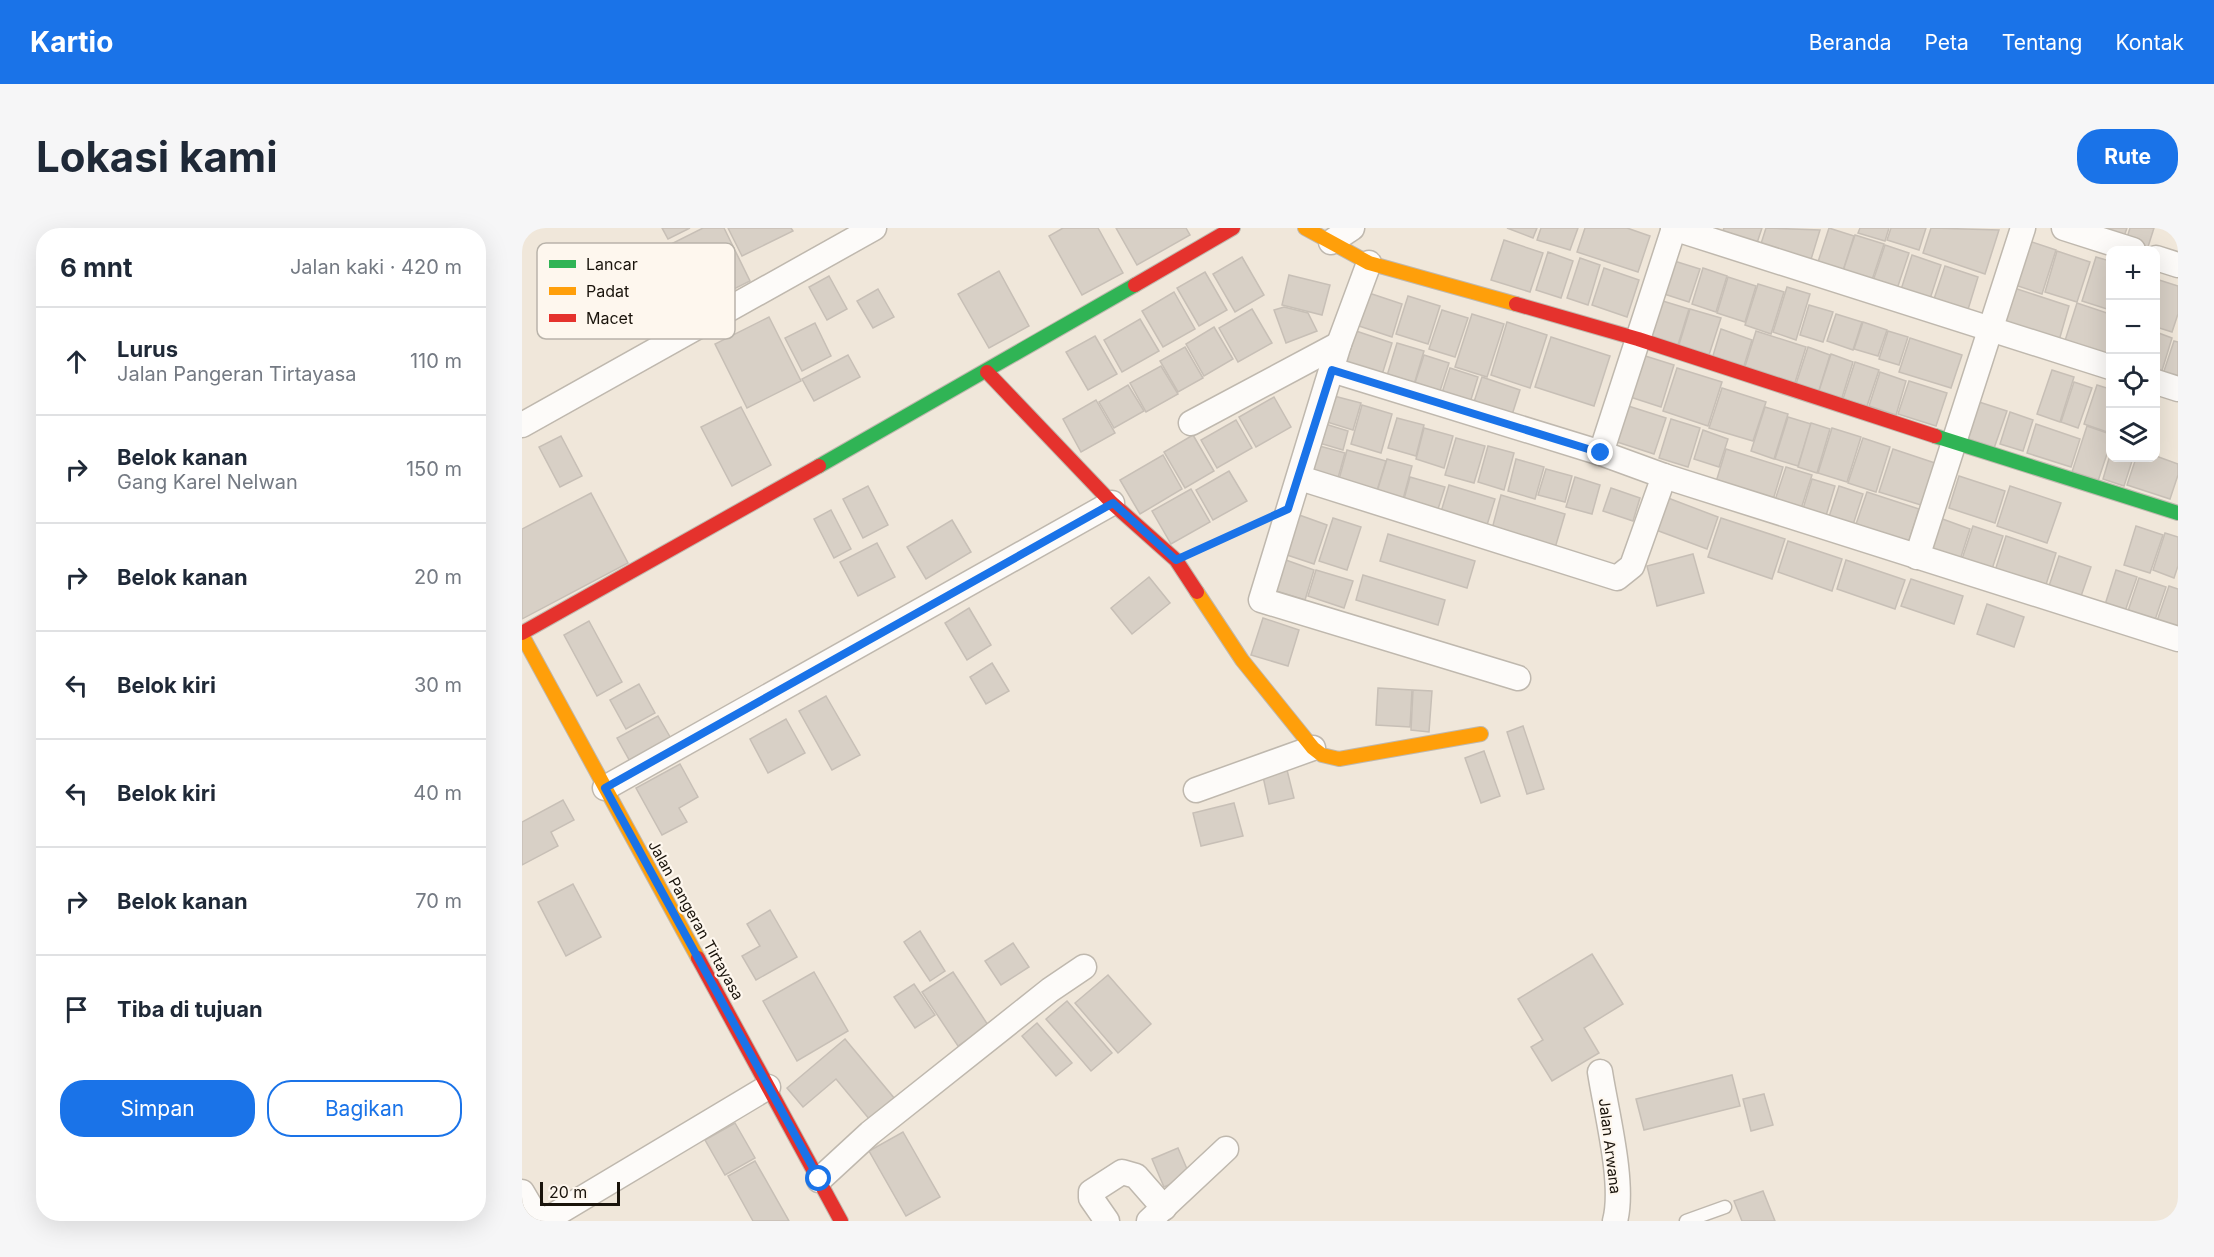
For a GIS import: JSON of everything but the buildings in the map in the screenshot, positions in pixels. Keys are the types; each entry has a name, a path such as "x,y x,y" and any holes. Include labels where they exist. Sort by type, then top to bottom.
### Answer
{"street":[{"path":"735,305 873,228"},
{"path":"522,634 987,372 1233,228"},
{"path":"1305,228 1369,262 1638,339 2178,513"},
{"path":"1331,242 1352,228"},
{"path":"1601,453 1674,228 2106,366"},
{"path":"1917,557 1952,442 2023,228"},
{"path":"2064,228 2120,246"},
{"path":"2160,259 2178,265"},
{"path":"1369,262 1339,344 1261,600 1518,678"},
{"path":"522,425 675,339"},
{"path":"1191,423 1339,344"},
{"path":"1332,370 1601,453 1664,476 2178,639"},
{"path":"987,372 1113,503 1176,560 1242,660 1312,748 1322,755 1339,759 1481,734"},
{"path":"2160,383 2178,389"},
{"path":"1300,478 1617,578 1632,566 1664,476"},
{"path":"605,788 1113,503"},
{"name":"Jalan Pangeran Tirtayasa","path":"522,634 841,1221"},
{"path":"1196,790 1312,748"},
{"path":"819,1179 915,1097 1050,990 1084,967"},
{"name":"Jalan Arwana","path":"1600,1072 1616,1177 1618,1211 1615,1221"},
{"path":"544,1221 768,1087"},
{"path":"1107,1221 1090,1198 1091,1192 1122,1172 1136,1176 1156,1214 1226,1149"},
{"path":"522,1192 539,1221"}],"lane":[{"path":"1686,1221 1725,1207"}],"path":[{"path":"1176,560 1288,509"}],"traffic: fast":[{"path":"819,466 1135,285"},
{"path":"1935,436 2178,513"}],"traffic: slow":[{"path":"1305,228 1369,263 1516,304"},
{"path":"1197,592 1242,660 1313,748 1322,755 1339,759 1481,734"},
{"path":"522,635 698,958"}],"traffic: jam":[{"path":"1135,285 1233,228"},
{"path":"1516,304 1638,339 1935,436"},
{"path":"987,372 1112,503 1176,560 1197,592"},
{"path":"522,633 819,466"},
{"path":"698,958 841,1221"}],"route":[{"path":"819,1179 605,788 1113,503 1176,560 1288,509 1300,478 1332,370 1601,453"}]}
